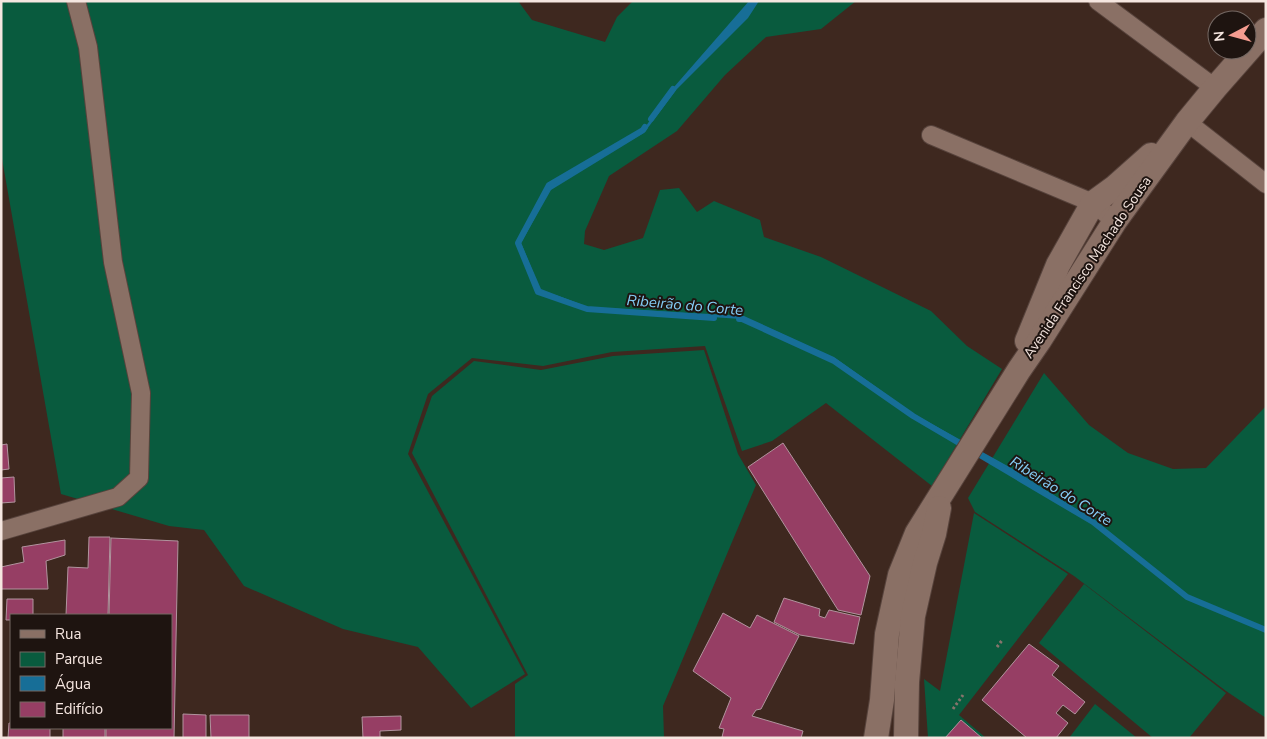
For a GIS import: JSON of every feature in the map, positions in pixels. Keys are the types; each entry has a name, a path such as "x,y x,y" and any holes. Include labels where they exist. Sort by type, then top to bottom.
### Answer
{"main road":[{"path":"1187,122 1266,30"},
{"name":"Avenida Francisco Machado Sousa","path":"1019,370 1028,335 1058,264 1093,204 1115,187 1187,122"},
{"name":"Avenida Francisco Machado Sousa","path":"876,738 882,700 887,634 900,575 917,533 1115,221 1187,122"},
{"name":"Avenida Francisco Machado Sousa","path":"906,738 907,682 913,616 925,563 934,534 942,492"}],"street":[{"path":"1,531 118,497 138,478 140,393 113,262 88,47 76,1"},
{"path":"1098,1 1215,88"},
{"path":"1187,122 1266,184"},
{"path":"931,134 1093,204 1115,221"}],"path":[{"path":"997,647 1004,638"},
{"path":"953,709 963,695"}],"green space":[{"path":"1,1 518,1 532,20 605,42 617,17 633,1 856,1 821,29 766,37 725,75 677,131 609,176 585,231 584,244 604,250 643,238 660,190 679,188 697,212 714,201 760,220 764,237 821,257 931,311 967,346 1002,369 932,486 826,403 772,441 742,451 705,346 612,352 543,366 472,358 428,394 408,454 525,674 471,708 418,647 343,629 244,586 204,530 169,526 61,494 1,153"},
{"path":"704,350 738,454 756,485 663,706 664,738 515,738 515,684 528,675 412,453 432,396 474,361 541,370 613,356"},
{"path":"1044,373 1089,425 1128,453 1173,469 1206,468 1266,406 1266,718 1226,691 1074,576 975,512 968,498"},
{"path":"974,513 1068,574 959,715 986,738 928,738 924,679 940,691"},
{"path":"1084,584 1226,693 1189,738 1153,738 1039,643"},
{"path":"1095,704 1137,738 1069,738"}],"water":[{"path":"749,1 759,1 748,18 677,89 644,133 551,190 521,243 541,289 588,307 744,316 834,357 914,414 1013,469 1093,520 1188,596 1266,628 1266,630 1187,597 1093,522 913,416 834,361 742,319 587,309 538,292 518,243 549,185 643,130 674,87"}],"building":[{"path":"783,443 870,576 861,615 838,610 748,467"},
{"path":"7,444 9,469 1,470 1,445"},
{"path":"14,477 15,502 1,503 1,478"},
{"path":"89,537 110,537 108,614 66,614 68,567 88,568"},
{"path":"111,538 178,541 174,738 106,738 106,729 172,729 172,614 109,614"},
{"path":"65,540 65,555 46,561 48,589 1,589 1,567 24,562 22,547"},
{"path":"784,598 820,609 819,616 825,618 829,610 860,617 854,644 800,635 774,622"},
{"path":"7,599 33,599 33,614 10,614 10,620 6,620"},
{"path":"723,613 750,628 757,615 799,636 761,709 756,710 752,716 803,731 801,738 722,737 724,729 719,728 731,698 693,671"},
{"path":"1029,644 1059,666 1052,675 1085,702 1075,714 1063,705 1056,713 1068,723 1056,738 1027,738 982,700"},
{"path":"183,714 206,715 206,738 183,738"},
{"path":"210,715 249,715 249,738 211,738"},
{"path":"401,716 401,730 380,731 380,737 388,738 363,738 362,717"},
{"path":"961,720 982,738 945,738"},
{"path":"9,723 10,729 50,729 50,738 8,738"},
{"path":"63,729 105,729 105,738 63,738"}],"waterway":[{"name":"Ribeirão do Corte","path":"651,119 673,89"},
{"name":"Ribeirão do Corte","path":"645,127 643,130 549,185 518,243 538,292 587,309 714,318"},
{"name":"Ribeirão do Corte","path":"739,319 834,361 913,416 964,446"},
{"name":"Ribeirão do Corte","path":"973,451 1093,522 1187,597 1266,630"}]}
